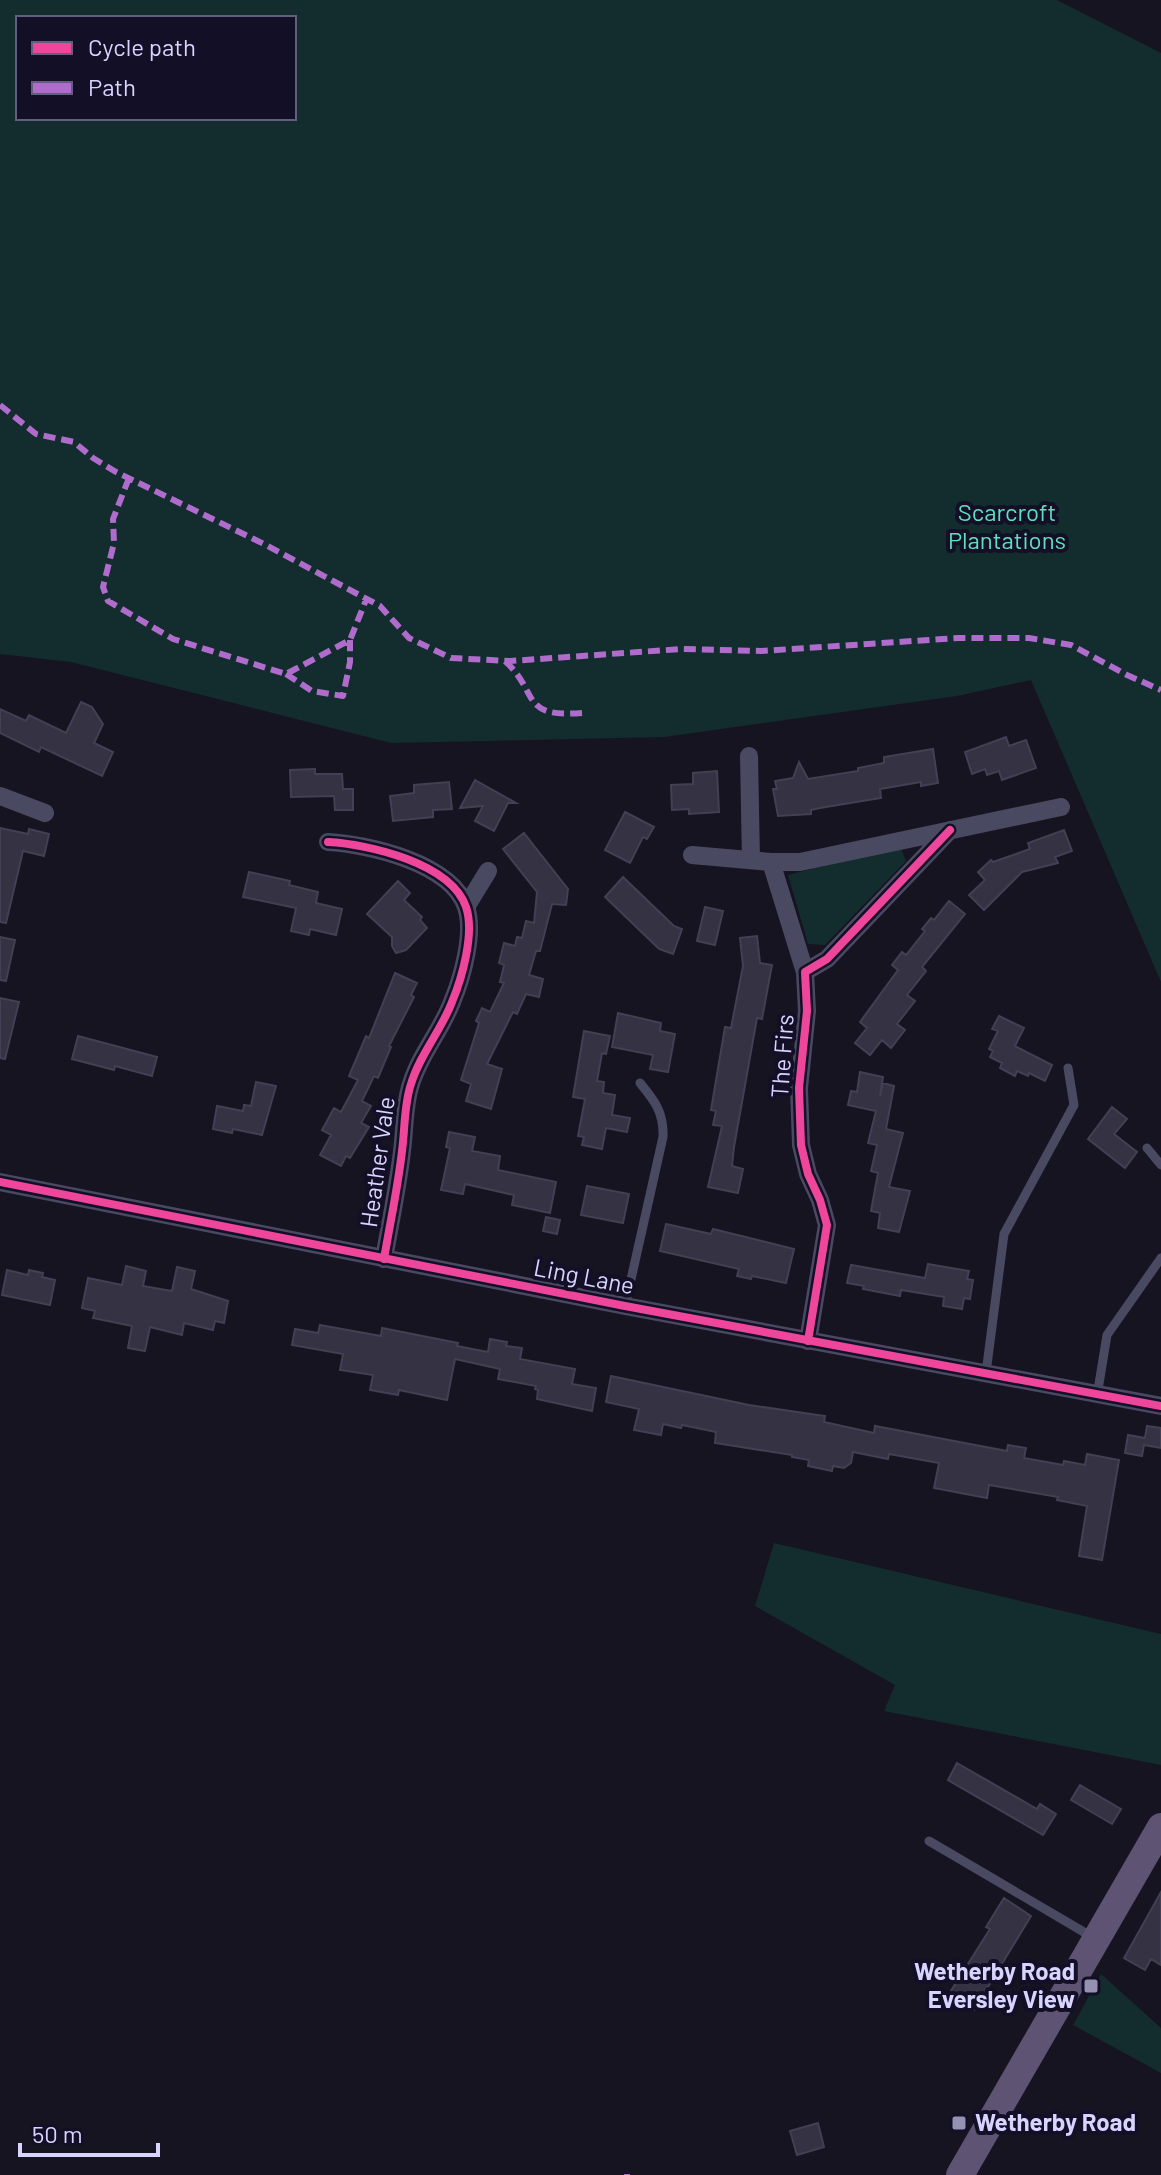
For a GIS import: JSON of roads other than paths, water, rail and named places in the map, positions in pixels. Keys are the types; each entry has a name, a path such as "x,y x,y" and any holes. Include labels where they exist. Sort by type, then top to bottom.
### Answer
{"main road":[{"path":"960,2175 1161,1827"}],"street":[{"path":"749,756 751,860"},
{"path":"0,796 45,813"},
{"path":"692,855 800,862 1061,807"},
{"path":"805,972 827,959 950,830"},
{"path":"328,842 378,848 425,868 453,887 466,907 488,871"},
{"name":"The Firs","path":"771,862 805,972 807,1011 799,1088 801,1145 827,1225 808,1341"},
{"name":"Heather Vale","path":"384,1259 402,1154 409,1087 451,1005 463,972 468,939 466,907"},
{"name":"Ling Lane","path":"0,1182 625,1306 1161,1406"}],"lane":[{"path":"986,1375 1004,1234 1074,1105 1068,1068"},
{"path":"625,1306 663,1137 661,1113 640,1083"},
{"path":"1147,1148 1161,1165"},
{"path":"1097,1396 1107,1335 1161,1258"},
{"path":"929,1841 1097,1939"}],"place":[{"name":"Wetherby Road Eversley View","path":"1091,1986"},
{"name":"Wetherby Road","path":"959,2123"}],"park label":[{"name":"Scarcroft Plantations","path":"1007,527"}]}
